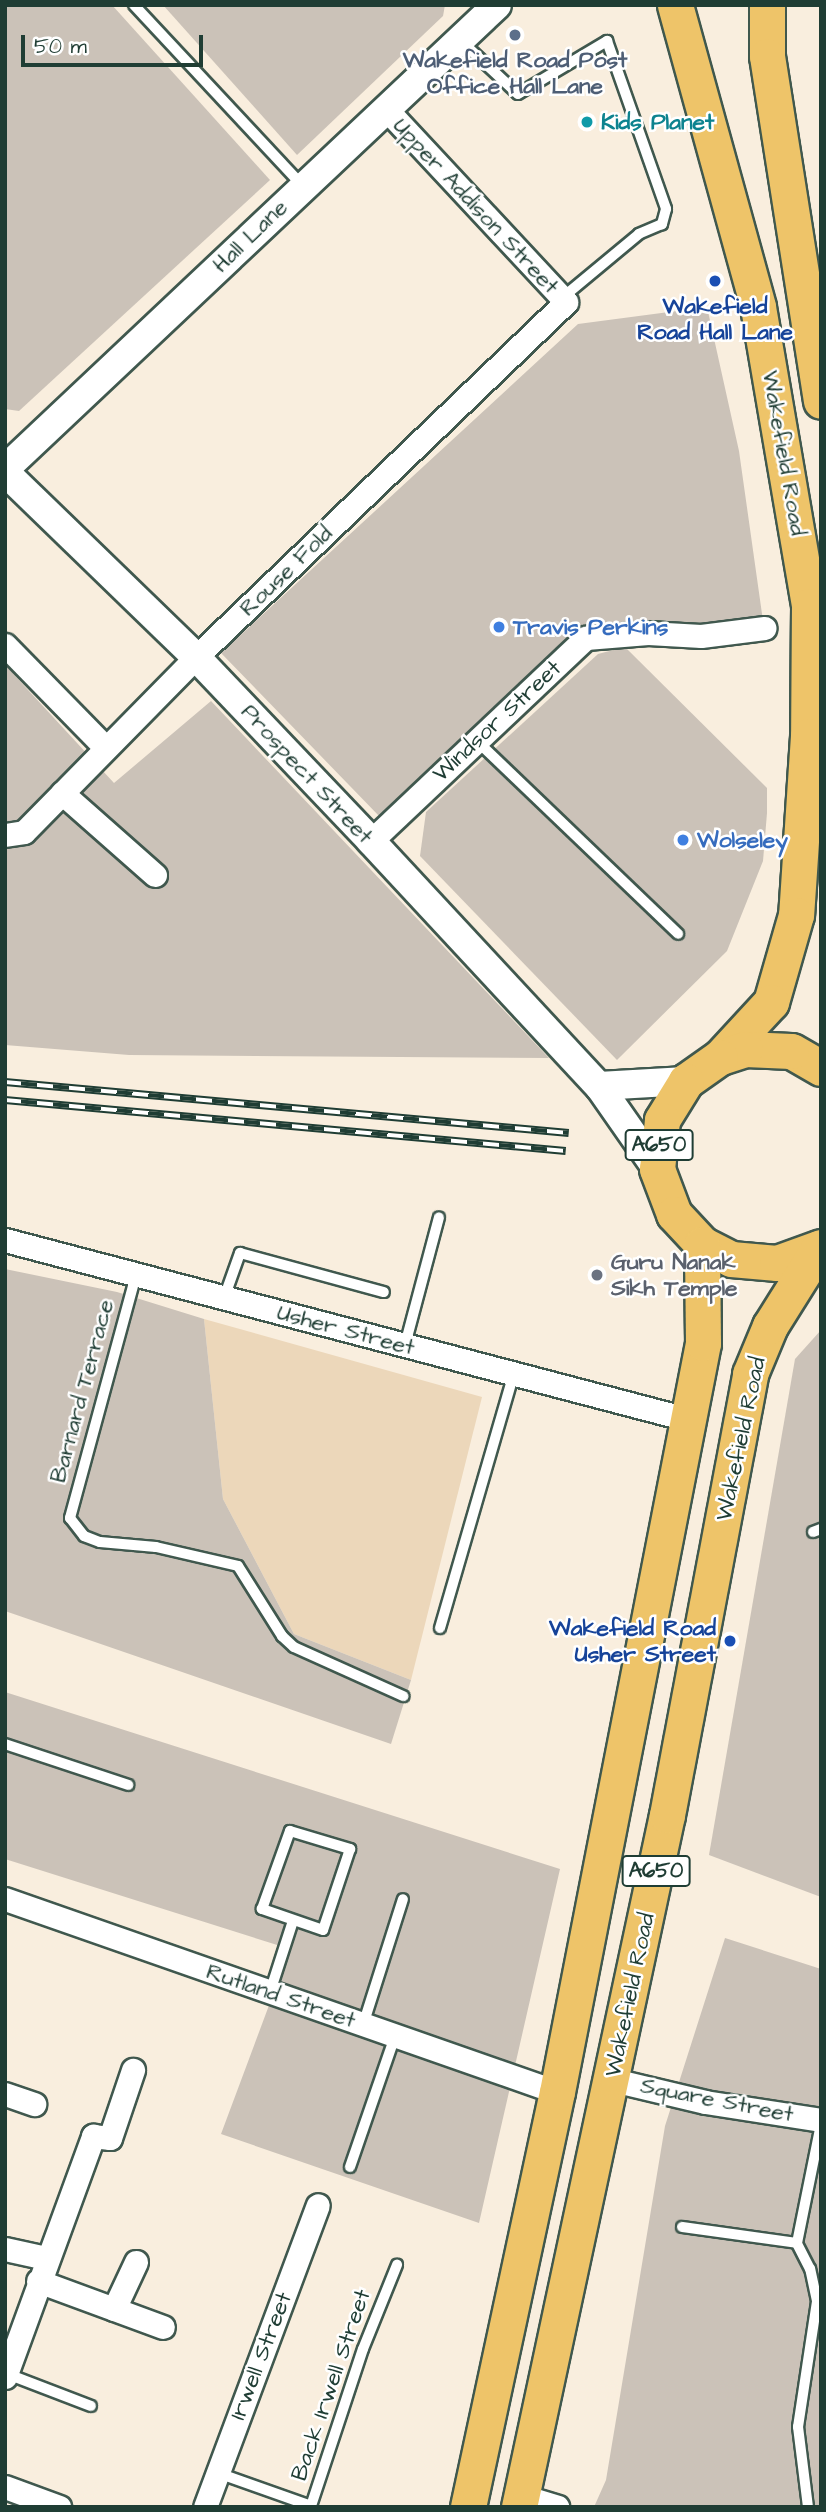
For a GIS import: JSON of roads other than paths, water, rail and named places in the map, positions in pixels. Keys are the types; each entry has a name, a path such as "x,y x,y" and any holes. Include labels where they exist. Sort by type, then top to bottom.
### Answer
{"main road":[{"name":"Wakefield Road","path":"675,5 758,307 788,464 808,606 808,736 796,915 771,1002 720,1057"},
{"name":"Wakefield Road","path":"767,5 767,56 821,401"},
{"name":"A650","path":"820,1248 777,1263 731,1259 702,1244 674,1214 657,1169 662,1120 686,1081 720,1057 746,1049 791,1052 821,1068"},
{"name":"A650","path":"468,2507 557,2092 703,1343 702,1244"},
{"name":"Wakefield Road","path":"521,2501 613,2080 750,1374 770,1326 820,1248"}],"street":[{"name":"Hall Lane","path":"5,471 497,5"},
{"name":"Upper Addison Street","path":"386,109 564,300"},
{"name":"Rouse Fold","path":"5,835 24,832 196,657 564,300"},
{"name":"Prospect Street","path":"5,471 196,657 371,841 599,1086 657,1169"},
{"name":"Windsor Street","path":"371,841 586,638 648,634 701,636 764,628"},
{"path":"5,645 106,748"},
{"path":"62,793 155,875"},
{"path":"599,1086 686,1081"},
{"name":"Usher Street","path":"5,1240 687,1419"},
{"name":"Rutland Street","path":"5,1899 557,2092"},
{"path":"6,2375 46,2258 93,2136 110,2138 133,2070"},
{"name":"Square Street","path":"613,2080 705,2102 821,2122"},
{"path":"5,2094 34,2104"},
{"name":"Irwell Street","path":"205,2507 318,2205"},
{"path":"5,2249 46,2258"},
{"path":"114,2309 136,2262"},
{"path":"38,2281 163,2327"},
{"path":"5,2487 59,2507"},
{"path":"521,2501 557,2507"}],"lane":[{"path":"134,5 303,186"},
{"path":"460,40 518,94 607,41 666,209 662,225 639,234 564,300"},
{"path":"476,740 678,934"},
{"path":"405,1345 439,1217"},
{"path":"224,1298 240,1253 384,1292"},
{"name":"Barnard Terrace","path":"136,1275 70,1518 83,1536 100,1542 156,1547 238,1566 282,1636 294,1647 403,1696"},
{"path":"440,1628 514,1374"},
{"path":"5,1744 128,1785"},
{"path":"290,1831 350,1849 323,1930 293,1921 262,1909 290,1831"},
{"path":"363,2025 404,1899"},
{"path":"270,1992 293,1921"},
{"path":"350,2167 395,2036"},
{"path":"808,2507 798,2427 817,2301 810,2269 797,2243 821,2122"},
{"path":"682,2227 797,2243"},
{"name":"Back Irwell Street","path":"217,2473 311,2506 363,2349 397,2265"},
{"path":"6,2375 91,2406"}],"railway":[{"path":"5,1082 569,1133"},
{"path":"5,1100 566,1151"}],"place":[{"name":"Wakefield Road Post Office Hall Lane","path":"515,35"},
{"name":"Kids Planet","path":"587,122"},
{"name":"Wakefield Road Hall Lane","path":"715,281"},
{"name":"Travis Perkins","path":"499,627"},
{"name":"Wolseley","path":"683,840"},
{"name":"Guru Nanak Sikh Temple","path":"597,1275"},
{"name":"Wakefield Road Usher Street","path":"730,1641"}]}
